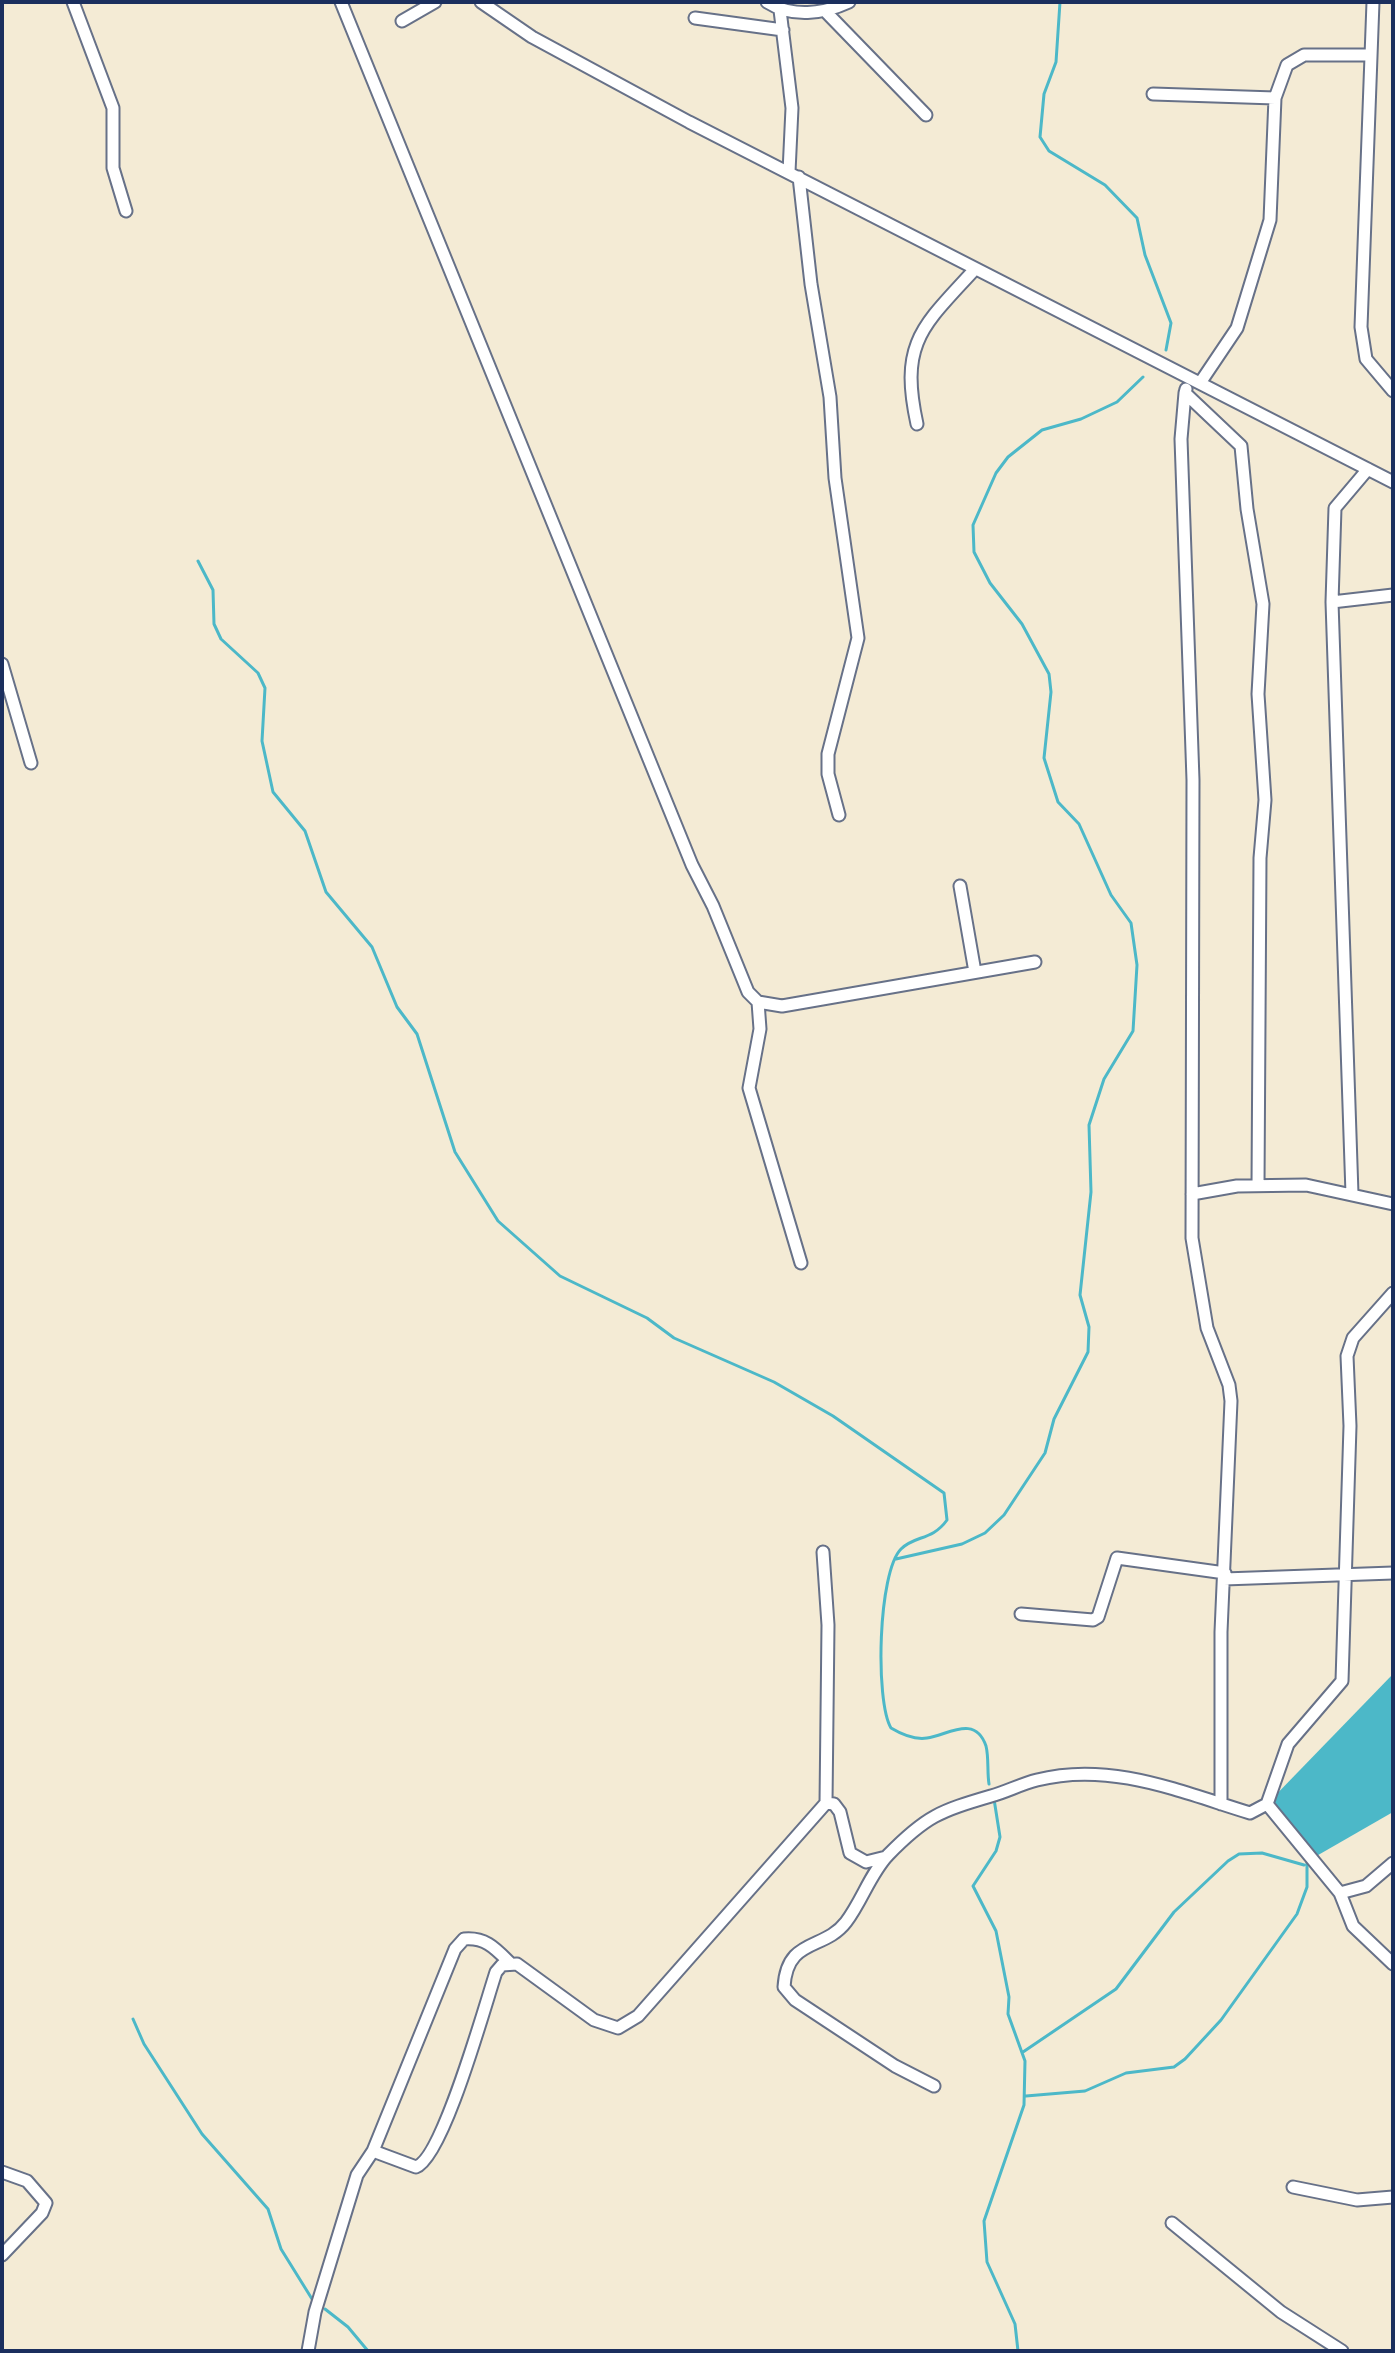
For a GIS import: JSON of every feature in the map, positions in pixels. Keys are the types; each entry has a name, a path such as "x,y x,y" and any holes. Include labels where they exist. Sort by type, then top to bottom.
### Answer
{"street":[{"path":"73,2 113,108 113,168 126,211"},
{"path":"341,2 692,865 713,906 741,981 758,1002 760,1029 749,1088 801,1263"},
{"path":"402,21 435,2"},
{"path":"481,2 532,37 794,175 1393,482"},
{"path":"767,2 827,13 849,2"},
{"path":"1373,2 1361,327 1366,359 1393,391"},
{"path":"779,6 793,120 794,175 830,397 835,478 858,638 828,754 828,774 839,815"},
{"path":"827,13 926,115"},
{"path":"695,18 783,30"},
{"path":"1200,383 1237,328 1270,220 1275,98 1292,60 1304,55 1370,55"},
{"path":"1153,94 1275,98"},
{"path":"917,424 910,393 913,347 926,322 975,269"},
{"path":"1187,376 1181,439 1193,780 1192,1238 1202,1305 1231,1401 1220,1698 1221,1804"},
{"path":"1185,393 1241,446 1247,509 1263,594 1258,694 1265,800 1260,858 1258,1185"},
{"path":"1352,1194 1332,602 1335,508 1368,469"},
{"path":"1332,602 1393,595"},
{"path":"2,664 31,763"},
{"path":"960,886 975,972"},
{"path":"758,1002 782,1006 1035,962"},
{"path":"1192,1194 1258,1185 1306,1185 1393,1204"},
{"path":"934,2086 895,2066 795,2000 784,1987 785,1972 793,1958 802,1947 844,1925 886,1857 931,1817 946,1808 1038,1779 1077,1774 1131,1777 1250,1813 1267,1804 1288,1744 1342,1681 1348,1347 1393,1293"},
{"path":"308,2351 315,2312 357,2175 373,2151 455,1949 464,1939 477,1938 490,1943 509,1962 537,1975 594,2020 618,2028 628,2024 753,1890 826,1803 828,1625 823,1552"},
{"path":"1021,1614 1093,1620 1098,1617 1117,1558 1224,1576 1345,1577 1393,1573"},
{"path":"826,1803 834,1804 840,1812 850,1853 866,1862 886,1857"},
{"path":"1267,1804 1340,1893 1353,1926 1393,1964"},
{"path":"1340,1893 1366,1886 1393,1863"},
{"path":"373,2151 416,2167 429,2159 457,2093 496,1972 509,1962"},
{"path":"2,2172 27,2181 46,2203 42,2213 2,2255"},
{"path":"1293,2187 1357,2200 1393,2197"},
{"path":"1172,2223 1281,2312 1342,2351"}],"water":[{"path":"1393,1674 1393,1812 1313,1858 1267,1804"}],"waterway":[{"path":"1060,2 1056,62 1044,94 1040,137 1049,151 1105,185 1137,218 1145,255 1171,323 1166,350"},
{"path":"896,1559 962,1544 985,1533 1004,1515 1045,1453 1054,1419 1088,1352 1089,1327 1080,1295 1091,1192 1089,1125 1104,1079 1133,1031 1137,965 1131,923 1111,895 1079,824 1058,802 1044,758 1051,692 1049,674 1022,624 990,583 974,552 973,525 996,473 1008,457 1042,430 1081,419 1117,402 1143,377"},
{"path":"198,561 213,590 214,624 221,639 258,673 265,688 262,741 273,792 305,831 326,892 372,947 397,1007 417,1034 455,1152 498,1221 560,1276 647,1318 674,1338 774,1382 833,1416 944,1493 947,1520 930,1535 901,1549 893,1562 887,1583 881,1637 886,1714 891,1728 913,1737 927,1738 960,1729 975,1731 986,1746 989,1784"},
{"path":"994,1799 1000,1837 996,1851 973,1886 996,1931 1009,1997 1008,2014 1025,2061 1024,2105 984,2221 987,2262 1015,2324 1018,2351"},
{"path":"1023,2052 1116,1989 1174,1912 1228,1861 1239,1854 1262,1853 1304,1865"},
{"path":"1026,2096 1085,2091 1126,2073 1174,2067 1185,2059 1221,2020 1297,1914 1307,1887 1307,1861"},
{"path":"133,2019 144,2044 202,2134 268,2209 281,2249 312,2299"},
{"path":"325,2309 348,2327 368,2351"}]}
